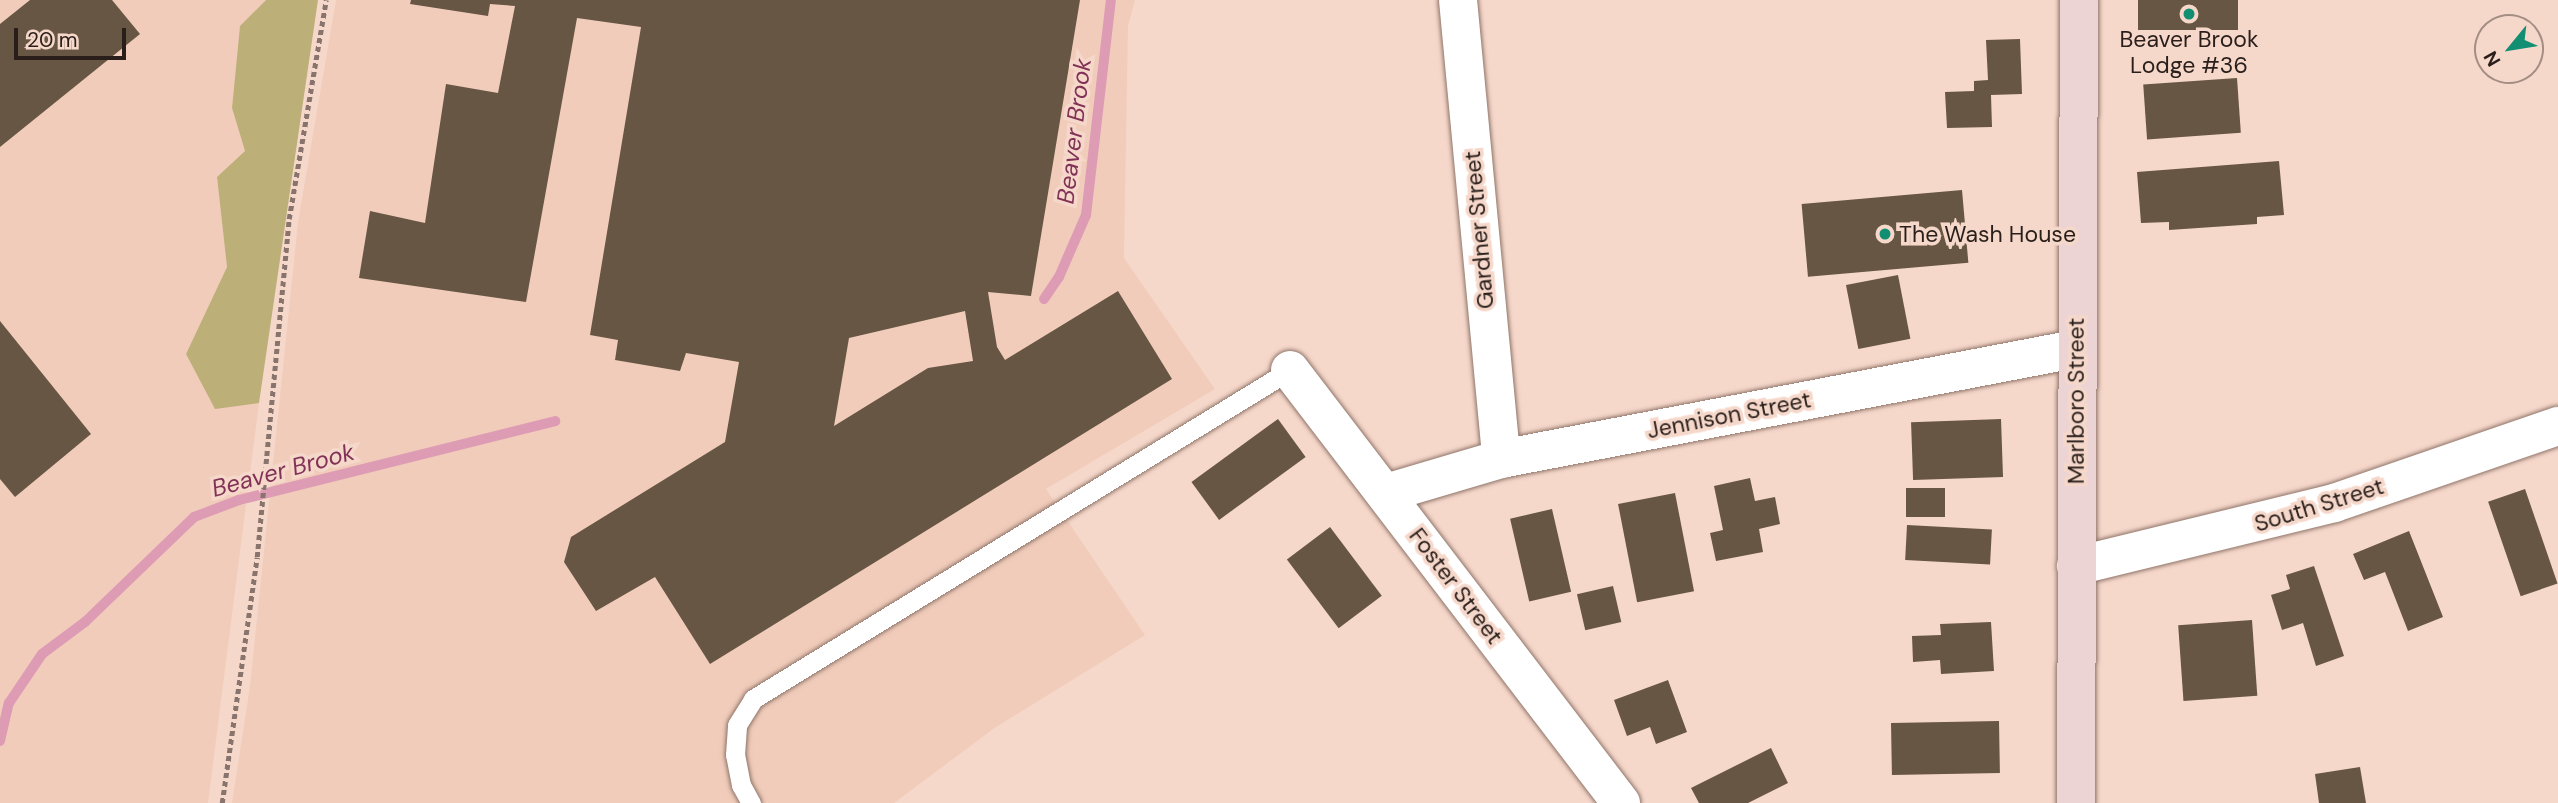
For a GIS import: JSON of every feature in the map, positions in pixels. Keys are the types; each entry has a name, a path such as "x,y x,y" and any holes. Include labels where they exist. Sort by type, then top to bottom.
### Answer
{"street":[{"name":"Gardner Street","path":"1458,0 1501,459"},
{"name":"Marlboro Street","path":"2076,803 2075,349 2079,0"},
{"name":"Jennison Street","path":"1386,493 1501,459 2075,349"},
{"name":"Foster Street","path":"1290,370 1621,803"},
{"name":"South Street","path":"2076,566 2334,503 2558,426"}],"lane":[{"path":"751,803 741,785 735,755 737,725 753,699 1290,370"}],"path":[{"path":"222,803 257,556 289,219 326,0"}],"shaded area":[{"path":"0,0 266,0 240,27 232,108 245,151 217,177 227,267 186,354 215,408 259,403 208,803 0,803"},
{"path":"266,0 318,0 259,403 215,409 186,354 227,267 217,177 245,151 232,108 240,26"},
{"path":"336,0 1135,0 1128,26 1124,258 1215,389 1046,489 1145,635 996,727 894,803 232,803 250,686 298,222"}],"building":[{"path":"30,0 112,0 140,34 0,147 0,24"},
{"path":"411,0 1080,0 1031,296 988,292 997,347 1005,360 1118,291 1172,379 710,664 655,577 596,611 564,562 571,537 725,442 739,362 686,353 680,371 615,360 618,340 590,335 641,27 577,18 526,302 359,278 370,211 425,223 446,84 498,93 515,6 490,4 488,16 410,4","holes":["965,311 973,361 928,368 834,426 849,338"]},
{"name":"Beaver Brook Lodge #36","path":"2138,0 2238,0 2238,30 2138,30"},
{"path":"2020,39 2022,94 1991,95 1992,127 1947,128 1945,92 1974,91 1974,81 1988,80 1986,40"},
{"path":"2237,78 2241,133 2147,139 2143,85"},
{"path":"2279,161 2284,215 2257,217 2257,224 2169,230 2169,222 2141,223 2137,172"},
{"name":"The Wash House","path":"1962,190 1968,263 1808,277 1802,204"},
{"path":"1898,275 1910,339 1858,349 1846,285"},
{"path":"0,321 91,434 15,497 0,479"},
{"path":"1278,419 1306,457 1219,520 1191,482"},
{"path":"2001,419 2003,477 1913,480 1911,422"},
{"path":"1750,478 1755,501 1775,497 1780,524 1759,529 1763,552 1716,561 1710,533 1723,530 1714,486"},
{"path":"1906,488 1945,488 1945,517 1906,517"},
{"path":"2525,489 2558,584 2521,596 2488,502"},
{"path":"1675,493 1694,591 1637,602 1618,504"},
{"path":"1552,509 1571,592 1529,601 1510,519"},
{"path":"1907,525 1992,529 1990,564 1905,560"},
{"path":"1330,527 1382,596 1339,628 1287,559"},
{"path":"2409,531 2443,617 2408,631 2385,572 2364,580 2353,554"},
{"path":"2314,566 2344,656 2316,666 2303,623 2282,630 2271,595 2290,589 2286,575"},
{"path":"1613,586 1621,622 1585,630 1577,594"},
{"path":"2252,620 2257,696 2183,701 2178,625"},
{"path":"1991,622 1994,671 1941,674 1940,660 1913,662 1912,636 1941,635 1940,624"},
{"path":"1668,680 1687,732 1656,744 1650,727 1627,736 1614,700"},
{"path":"1999,721 2000,773 1892,775 1891,723"},
{"path":"1771,748 1788,783 1748,803 1699,803 1691,788"},
{"path":"2360,767 2366,803 2319,803 2315,774"}],"waterway":[{"name":"Beaver Brook","path":"1044,299 1059,277 1086,215 1111,0"},
{"name":"Beaver Brook","path":"0,741 9,703 42,654 85,622 194,517 239,500 555,421"}],"place":[{"name":"Beaver Brook Lodge #36","path":"2189,14"},
{"name":"The Wash House","path":"1885,234"}]}
